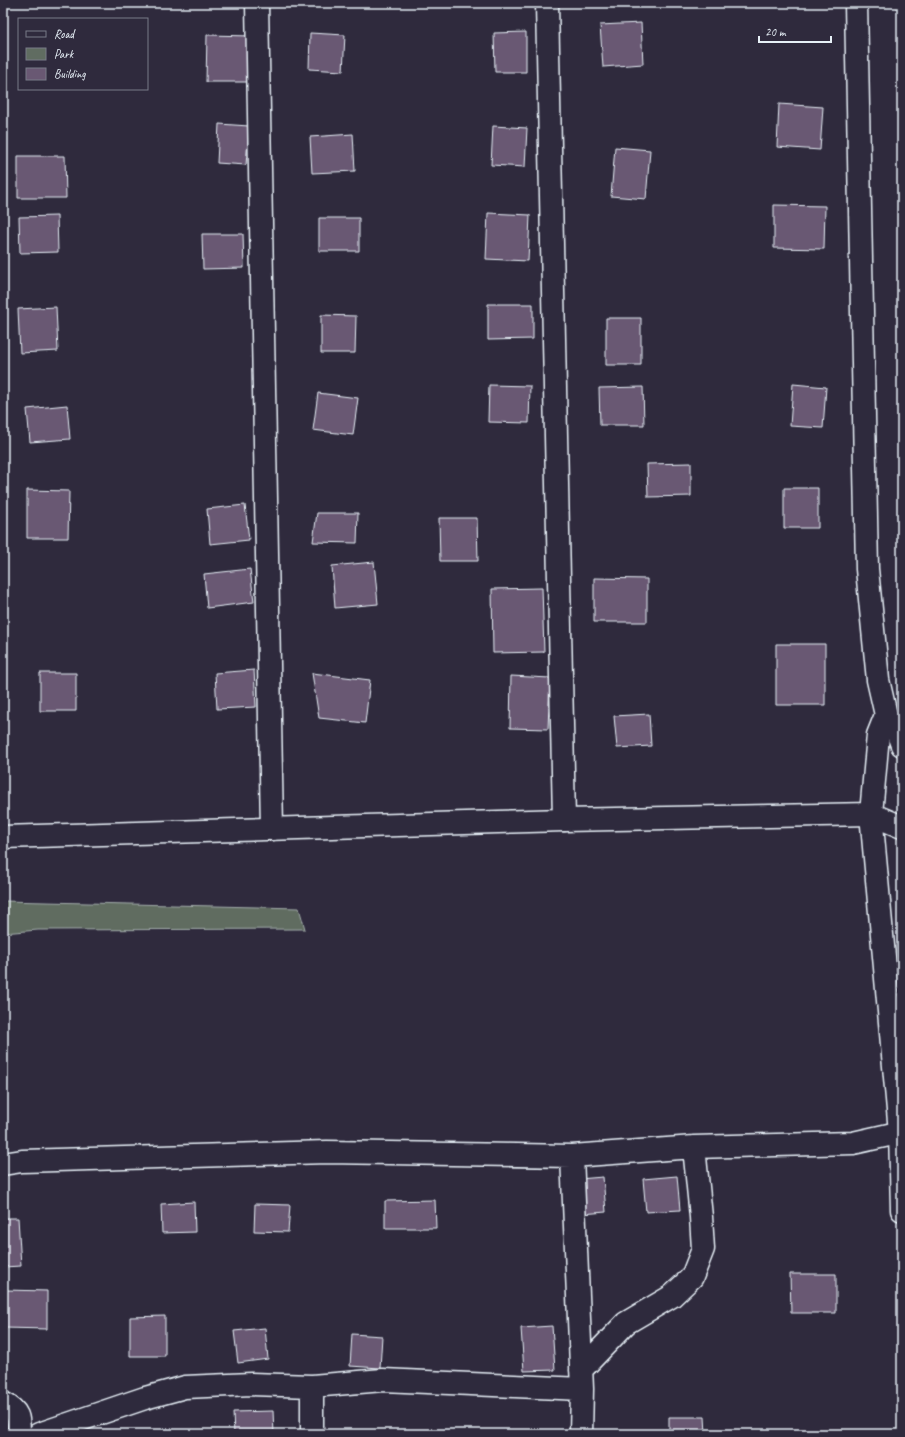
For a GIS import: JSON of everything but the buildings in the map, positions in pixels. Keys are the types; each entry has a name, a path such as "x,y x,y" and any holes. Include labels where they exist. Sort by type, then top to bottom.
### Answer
{"street":[{"path":"257,3 272,829"},
{"path":"546,3 564,820"},
{"path":"856,3 867,569 878,680 886,715 898,734 902,745"},
{"path":"886,715 878,735 871,814 901,1132 902,1210"},
{"path":"3,837 564,820 871,814 902,827"},
{"path":"3,1164 22,1161 328,1152 572,1156 694,1147 853,1143 901,1132"},
{"path":"581,1380 626,1323 672,1296 692,1277 702,1249 701,1217 694,1147"},
{"path":"572,1156 581,1380 581,1434"},
{"path":"39,1434 144,1398 185,1387 250,1384 312,1386 383,1380 581,1380"},
{"path":"312,1386 312,1434"},
{"path":"3,1403 12,1407 19,1418 19,1434"}],"green space":[{"path":"3,901 299,908 305,929 38,930 3,933"}]}
